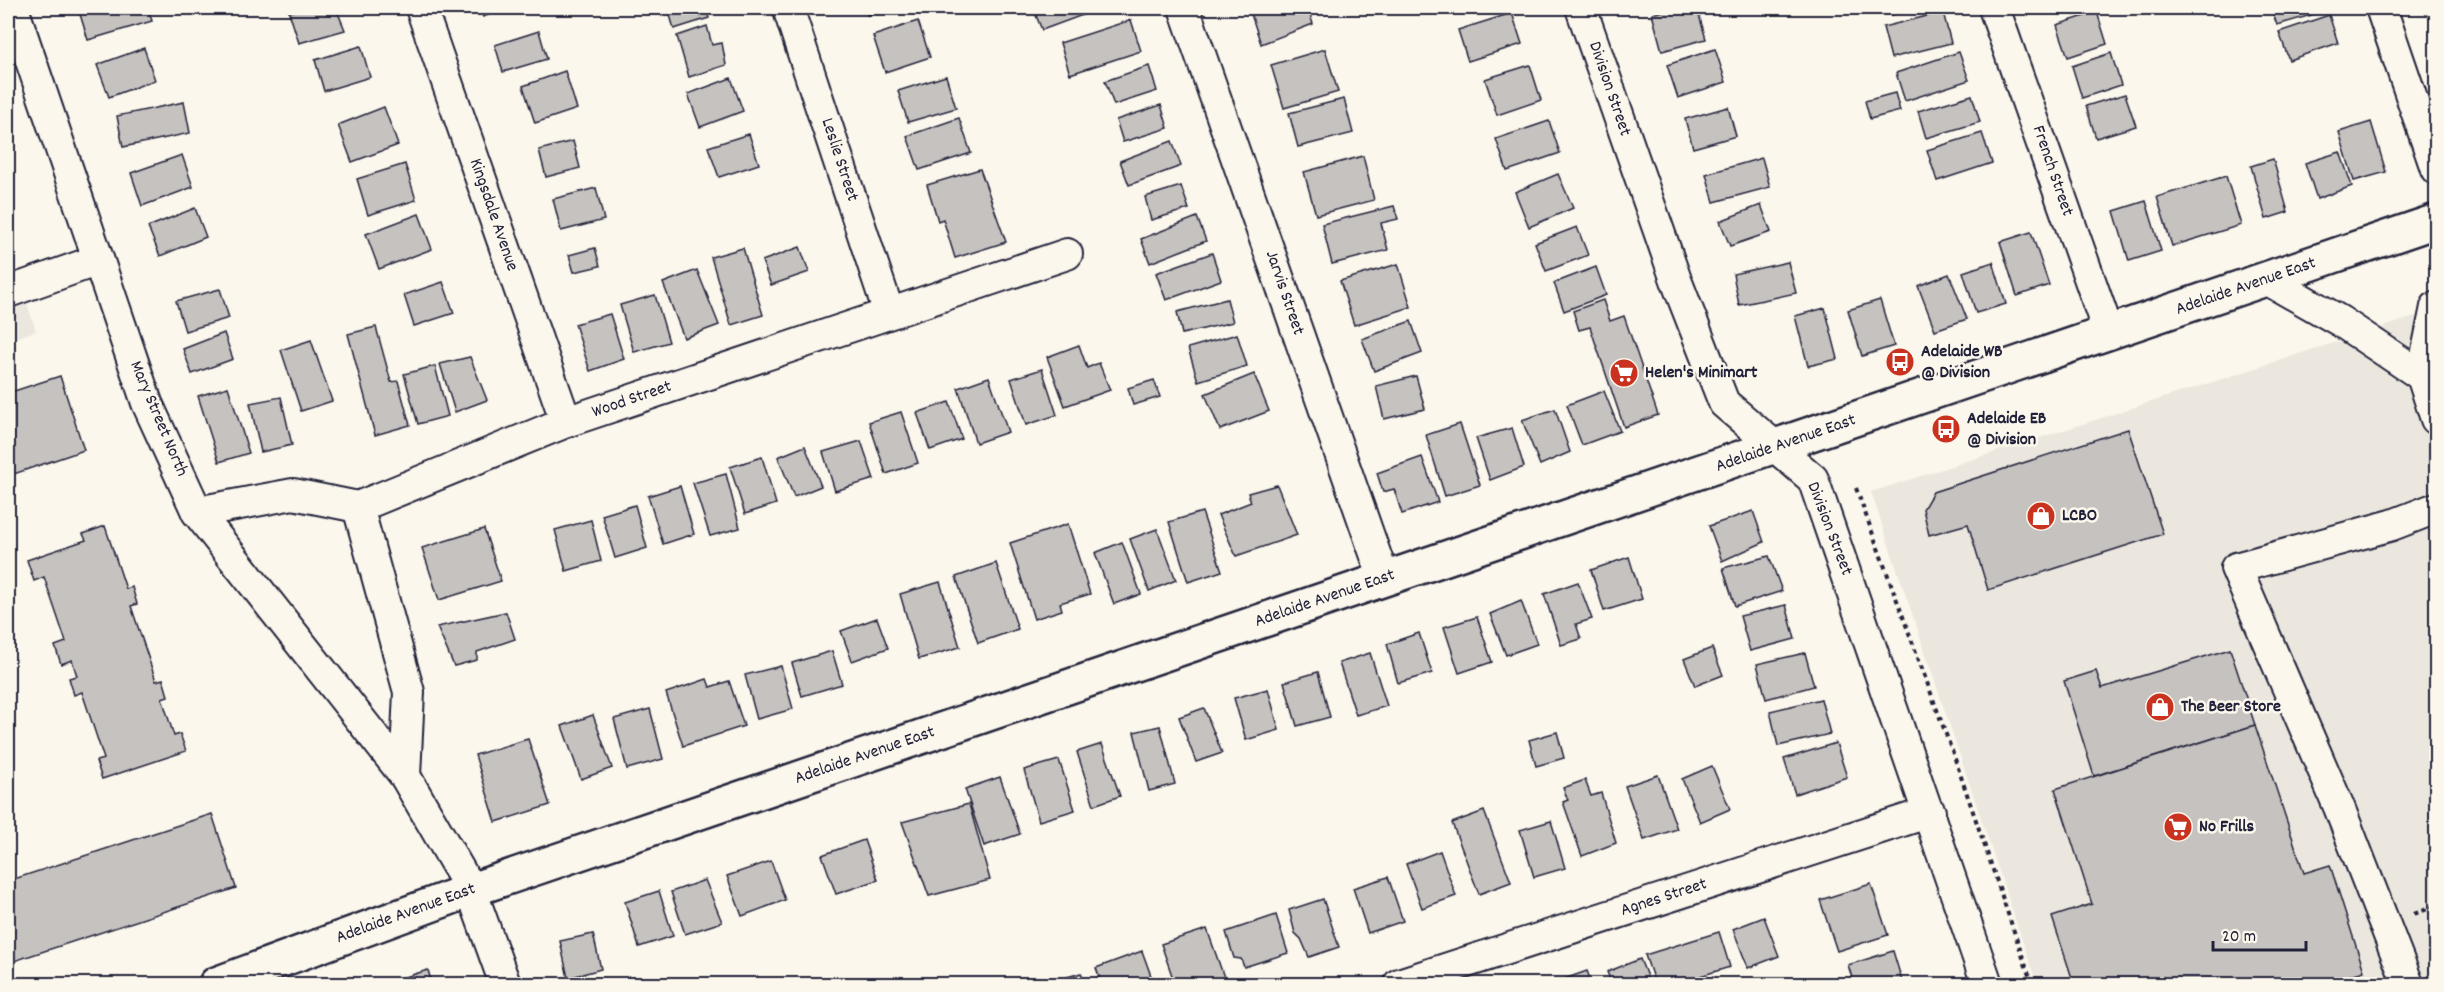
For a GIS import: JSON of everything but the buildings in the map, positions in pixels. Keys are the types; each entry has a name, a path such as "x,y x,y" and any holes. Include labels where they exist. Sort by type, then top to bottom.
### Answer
{"main road":[{"name":"Adelaide Avenue East","path":"216,984 471,890 2436,221"}],"street":[{"name":"Mary Street North","path":"13,8 147,403 197,512 405,776 471,890 505,984"},
{"name":"Kingsdale Avenue","path":"421,8 566,422"},
{"name":"Leslie Street","path":"788,8 890,313"},
{"name":"Jarvis Street","path":"1184,8 1384,579"},
{"name":"Division Street","path":"1581,8 1676,280 1724,403 1813,479 1930,812 1987,984"},
{"name":"French Street","path":"1994,8 2109,334"},
{"path":"2381,8 2436,169"},
{"name":"Wood Street","path":"358,507 566,422 1067,254"},
{"path":"8,292 98,260"},
{"path":"2268,280 2340,321 2422,376"},
{"path":"2436,307 2422,376 2436,419"},
{"path":"197,512 293,494 358,507 409,692 405,776"},
{"path":"2408,984 2339,807 2236,568 2391,525 2436,508"},
{"name":"Agnes Street","path":"1399,984 1930,812"}],"path":[{"path":"1856,488 1955,759 2032,984"}],"shaded area":[{"path":"8,245 36,331 8,340"},
{"path":"2436,310 2436,984 2037,984 1871,492"}],"place":[{"name":"Adelaide WB @ Division","path":"1900,362"},
{"name":"Helen's Minimart","path":"1624,373"},
{"name":"Adelaide EB @ Division","path":"1946,429"},
{"name":"LCBO","path":"2041,516"},
{"name":"The Beer Store","path":"2160,707"},
{"name":"No Frills","path":"2178,827"}]}
